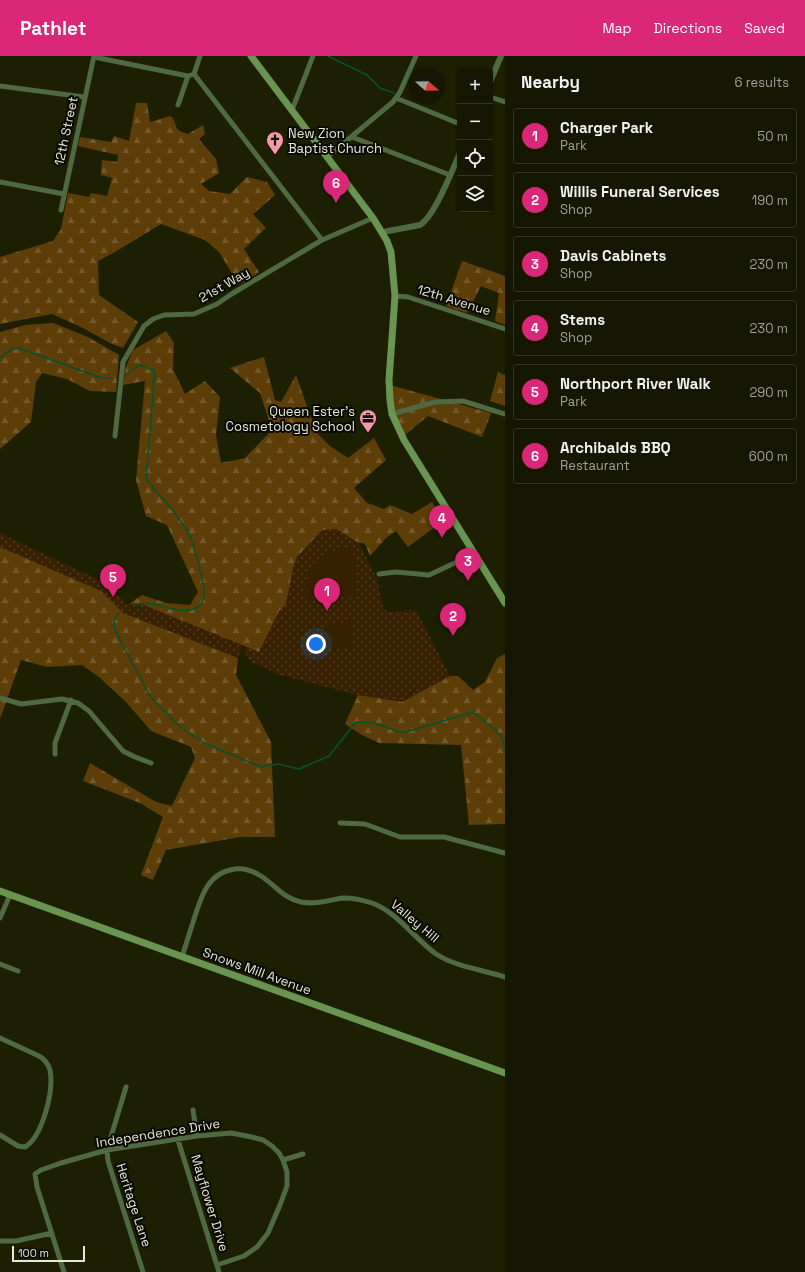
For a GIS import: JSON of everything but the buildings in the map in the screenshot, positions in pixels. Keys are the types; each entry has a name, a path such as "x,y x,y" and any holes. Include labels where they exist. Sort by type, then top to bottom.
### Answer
{"main road":[{"path":"252,56 373,218 388,241 391,252 395,296 388,380 392,414 404,440 505,603"},
{"name":"Snows Mill Avenue","path":"0,891 505,1073"}],"street":[{"path":"94,56 188,76 194,74"},
{"name":"12th Street","path":"61,210 94,56"},
{"path":"194,74 200,56"},
{"path":"292,110 312,56"},
{"path":"327,157 396,98 416,56"},
{"path":"493,75 501,56"},
{"path":"194,74 322,240"},
{"path":"178,105 188,76"},
{"path":"0,86 84,97"},
{"path":"396,98 457,123"},
{"path":"493,98 505,102"},
{"path":"352,137 450,175"},
{"path":"382,232 420,225 426,222 430,217 457,160"},
{"path":"0,182 64,194"},
{"name":"21st Way","path":"115,436 123,362 144,326 153,319 164,315 194,314 217,304 322,240 373,218"},
{"name":"12th Avenue","path":"395,296 408,297 505,329"},
{"path":"392,414 435,402 463,401 505,414"},
{"path":"379,574 396,572 429,575 474,554"},
{"path":"0,698 21,704 52,699 71,700 84,706 124,751 151,763"},
{"path":"55,754 55,743 71,700"},
{"path":"340,823 365,824 400,837 444,837 505,853"},
{"name":"Valley Hill","path":"182,957 200,899 208,884 220,873 238,869 253,872 261,876 287,897 301,902 316,903 343,898 352,898 375,904 385,910 421,941 444,958 505,977"},
{"path":"0,918 10,895"},
{"path":"0,964 18,971"},
{"path":"0,1038 44,1059 50,1070 49,1101 42,1123 31,1144 25,1147 18,1146 0,1136"},
{"name":"Heritage Lane","path":"126,1087 107,1150 108,1161 143,1272"},
{"name":"Mayflower Drive","path":"193,1110 197,1136"},
{"name":"Independence Drive","path":"52,1233 36,1187 35,1174 41,1170 61,1163 107,1150 197,1136 231,1133 263,1140 272,1146 283,1160"},
{"name":"Mayflower Drive","path":"178,1140 219,1272"},
{"path":"217,1265 251,1252 268,1233 286,1186 287,1172 283,1160 303,1154"},
{"path":"0,1241 16,1240 52,1233 64,1272"}],"shaded area":[{"path":"330,520 357,539 377,579 383,607 388,612 416,610 450,676 402,702 353,694 280,675 251,662 244,651 293,568 297,557"},
{"path":"0,533 105,583 128,605 139,603 243,644 238,658 123,613 101,591 0,547"},
{"path":"354,547 357,593 354,597 306,599 307,576 316,561 323,555 332,551"},
{"path":"351,619 353,621 351,624 351,647 339,649 333,648 327,644 323,632 324,627 326,625 349,621"}],"green space":[{"path":"136,103 147,103 150,122 171,116 176,127 180,131 188,134 203,125 205,134 199,139 216,159 219,173 201,184 209,191 230,194 247,177 267,182 275,195 253,214 266,228 244,249 259,272 239,285 219,252 205,240 161,224 98,261 99,295 138,322 123,348 52,314 0,324 0,257 53,241 61,229 68,193 89,197 91,193 107,196 112,178 101,175 102,160 117,162 118,155 78,146 80,137 111,142 114,136 129,141"},
{"path":"462,261 505,276 505,325 495,321 499,293 481,286 467,313 446,306"},
{"path":"53,323 88,337 119,355 116,392 90,391 67,379 42,373 36,382 31,422 0,449 0,332 25,325"},
{"path":"166,331 174,343 173,369 185,394 205,381 220,397 216,435 221,463 245,458 272,430 260,393 230,368 264,357 275,400 281,402 296,375 316,432 330,446 348,458 374,438 386,460 354,488 367,503 384,509 390,505 412,514 432,502 443,521 408,547 396,531 386,538 370,556 365,544 355,541 337,529 322,530 297,557 293,568 286,604 279,611 259,652 139,603 128,605 142,595 166,603 190,605 198,592 167,525 146,516 136,480 145,381 123,385 126,367 133,350"},
{"path":"498,372 504,375 505,374 505,406 490,401"},
{"path":"390,385 491,413 482,437 428,416 405,435 388,404"},
{"path":"0,547 101,591 123,613 238,658 236,675 271,742 275,837 240,837 166,850 153,880 141,875 163,817 140,803 83,781 90,763 156,802 172,806 195,758 191,747 151,731 126,702 99,677 82,665 47,667 21,660 0,719"},
{"path":"505,654 505,824 469,825 461,745 379,743 362,735 345,724 358,695 402,702 450,676 458,676 473,690 485,682 497,658"}],"waterway":[{"path":"328,56 367,75 380,88 394,93"},
{"path":"0,358 12,349 19,348 101,378 112,378"},
{"path":"125,375 139,365 155,371 146,479 188,532 198,560 204,588 202,603 198,607 190,610 175,609 150,604 135,605"},
{"path":"119,613 114,621 115,630 150,696 178,725 204,743 261,767 278,764 299,769 329,756 356,722 374,723 403,733 473,712 501,735 505,748"}],"place":[{"name":"New Zion Baptist Church","path":"275,155"},
{"name":"Archibalds BBQ","path":"336,203"},
{"name":"Queen Ester's Cosmetology School","path":"368,433"},
{"name":"Stems","path":"442,538"},
{"name":"Davis Cabinets","path":"468,581"},
{"name":"Northport River Walk","path":"113,597"},
{"name":"Charger Park","path":"327,611"},
{"name":"Willis Funeral Services","path":"453,636"}]}
